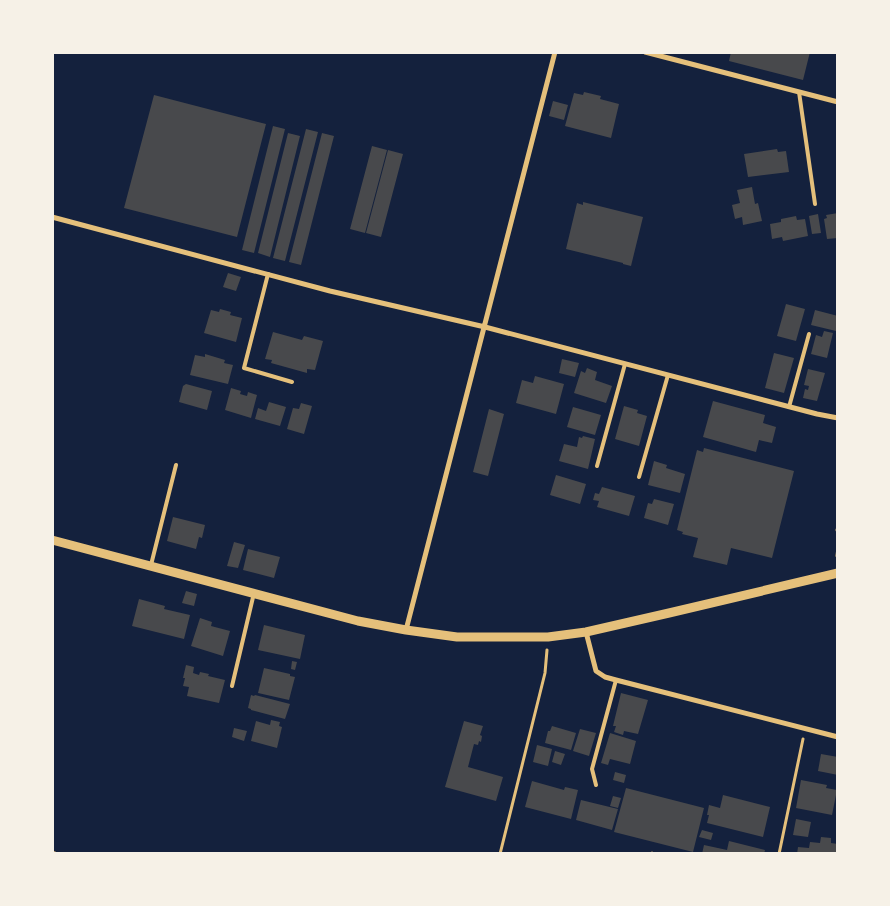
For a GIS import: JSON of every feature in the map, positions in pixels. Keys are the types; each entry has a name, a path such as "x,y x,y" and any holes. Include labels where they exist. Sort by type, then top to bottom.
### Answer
{"street":[{"path":"406,630 556,52"},
{"path":"645,52 838,102"},
{"path":"52,217 330,290 485,327 789,407 838,418"},
{"path":"52,540 358,621 406,630 457,636 548,637 586,632 838,573"},
{"path":"586,632 596,671 605,676 838,737"}],"lane":[{"path":"799,92 815,204"},
{"path":"268,274 244,368 292,382"},
{"path":"789,407 809,334"},
{"path":"598,466 625,364"},
{"path":"639,477 668,375"},
{"path":"150,566 176,465"},
{"path":"232,686 254,594"},
{"path":"596,785 592,769 616,680"}],"path":[{"path":"838,527 838,532"},
{"path":"837,556 838,548"},
{"path":"500,854 544,673 548,637"},
{"path":"779,854 805,728"},
{"path":"52,852 57,854"}],"building":[{"path":"731,52 810,52 803,80 729,61"},
{"path":"584,92 601,96 600,99 619,104 611,138 565,126 574,93 583,95"},
{"path":"154,95 266,124 237,237 124,208"},
{"path":"553,101 568,105 564,120 549,116"},
{"path":"273,126 285,129 254,253 242,250"},
{"path":"306,129 318,132 285,261 273,258"},
{"path":"288,133 300,136 270,257 258,253"},
{"path":"322,133 334,136 301,265 289,262"},
{"path":"372,146 387,150 365,233 350,229"},
{"path":"777,149 778,152 786,151 789,172 748,177 744,154"},
{"path":"388,150 403,154 381,237 366,233"},
{"path":"752,187 755,204 758,203 762,221 743,225 742,217 735,219 732,205 740,203 737,190"},
{"path":"583,202 643,217 631,266 566,249 577,203 583,205"},
{"path":"838,213 838,238 827,239 824,219 827,218 826,215"},
{"path":"818,214 821,233 812,234 809,216"},
{"path":"796,216 797,220 805,219 808,236 783,241 782,237 772,239 770,224 781,222 781,219"},
{"path":"228,273 241,277 236,291 223,287"},
{"path":"786,304 805,309 796,341 777,336"},
{"path":"220,309 231,312 230,315 242,318 236,342 204,333 211,310 219,312"},
{"path":"815,310 838,316 836,331 811,325"},
{"path":"824,331 833,333 827,358 811,354 816,335 822,337"},
{"path":"273,332 302,340 304,336 323,341 315,370 307,369 307,373 271,363 272,360 265,359"},
{"path":"774,353 794,358 784,393 765,388"},
{"path":"205,354 225,360 224,363 233,365 228,384 190,375 195,355 205,357"},
{"path":"562,359 579,363 575,377 559,373"},
{"path":"587,368 597,372 595,380 612,386 606,403 574,393 581,371 585,373"},
{"path":"808,369 825,373 817,401 803,398 805,389 808,390 809,386 804,385"},
{"path":"535,376 564,384 556,414 516,403 522,380 533,383"},
{"path":"186,384 212,391 207,410 179,402 183,386"},
{"path":"231,388 241,391 240,394 247,396 248,392 257,395 251,418 225,410"},
{"path":"713,401 765,415 763,423 776,427 772,443 759,440 756,452 703,437"},
{"path":"269,402 286,407 280,426 255,419 258,408 266,411"},
{"path":"301,403 312,406 304,434 287,429 293,408 299,409"},
{"path":"624,406 638,410 637,413 647,416 639,446 615,439"},
{"path":"573,407 601,415 595,435 567,427"},
{"path":"489,409 504,414 488,476 473,472"},
{"path":"583,436 595,439 588,469 559,461 564,444 577,447 579,437 582,438"},
{"path":"704,448 794,471 772,558 731,548 727,565 693,557 698,538 682,534 683,532 677,530 697,450 703,452"},
{"path":"654,461 667,465 666,468 685,474 680,493 648,485"},
{"path":"556,475 586,484 580,504 550,495"},
{"path":"602,487 635,496 629,516 597,507 599,501 593,500 595,493 599,494"},
{"path":"654,499 674,504 668,525 644,518 648,503 652,504"},
{"path":"173,517 205,525 202,538 199,537 196,549 167,541"},
{"path":"234,542 245,545 238,568 227,566"},
{"path":"248,549 280,557 274,578 243,570"},
{"path":"186,591 197,594 194,606 182,603"},
{"path":"139,599 165,606 164,609 190,615 184,639 132,626"},
{"path":"200,618 212,622 211,626 230,631 223,656 191,646"},
{"path":"264,625 305,635 300,659 258,650"},
{"path":"292,661 297,662 295,670 291,669"},
{"path":"186,665 194,667 193,673 199,675 200,672 225,680 219,703 187,696 189,687 183,686"},
{"path":"264,668 295,677 289,700 258,693"},
{"path":"621,693 648,700 638,734 624,731 623,735 614,732 616,726 613,726"},
{"path":"251,695 290,704 285,719 248,708"},
{"path":"271,720 280,722 279,726 282,727 277,748 251,741 256,721 270,725"},
{"path":"464,721 483,726 480,735 482,736 481,742 479,741 478,745 474,744 468,767 503,777 496,801 445,787"},
{"path":"552,726 576,733 571,750 545,743 548,731 550,731"},
{"path":"234,728 247,731 244,741 232,737"},
{"path":"580,729 596,733 589,756 573,751"},
{"path":"610,733 636,741 630,764 610,759 608,765 601,763"},
{"path":"537,745 552,749 548,766 533,762"},
{"path":"555,751 565,754 561,765 552,762"},
{"path":"821,754 838,757 838,775 818,771"},
{"path":"615,772 626,775 624,783 613,780"},
{"path":"801,780 827,785 826,788 837,790 832,815 796,808"},
{"path":"532,781 564,790 565,787 578,790 571,819 525,807"},
{"path":"626,788 704,808 693,852 614,832"},
{"path":"723,795 770,807 763,837 707,823 709,805 720,808"},
{"path":"613,796 621,798 618,808 610,806"},
{"path":"581,800 618,809 612,830 576,820"},
{"path":"796,819 811,822 808,837 793,835"},
{"path":"702,830 713,833 711,840 699,837"},
{"path":"821,837 831,838 831,843 838,844 838,854 797,854 798,847 809,848 810,842 820,843"},
{"path":"729,841 765,850 764,854 702,854 704,845 727,850"}]}
